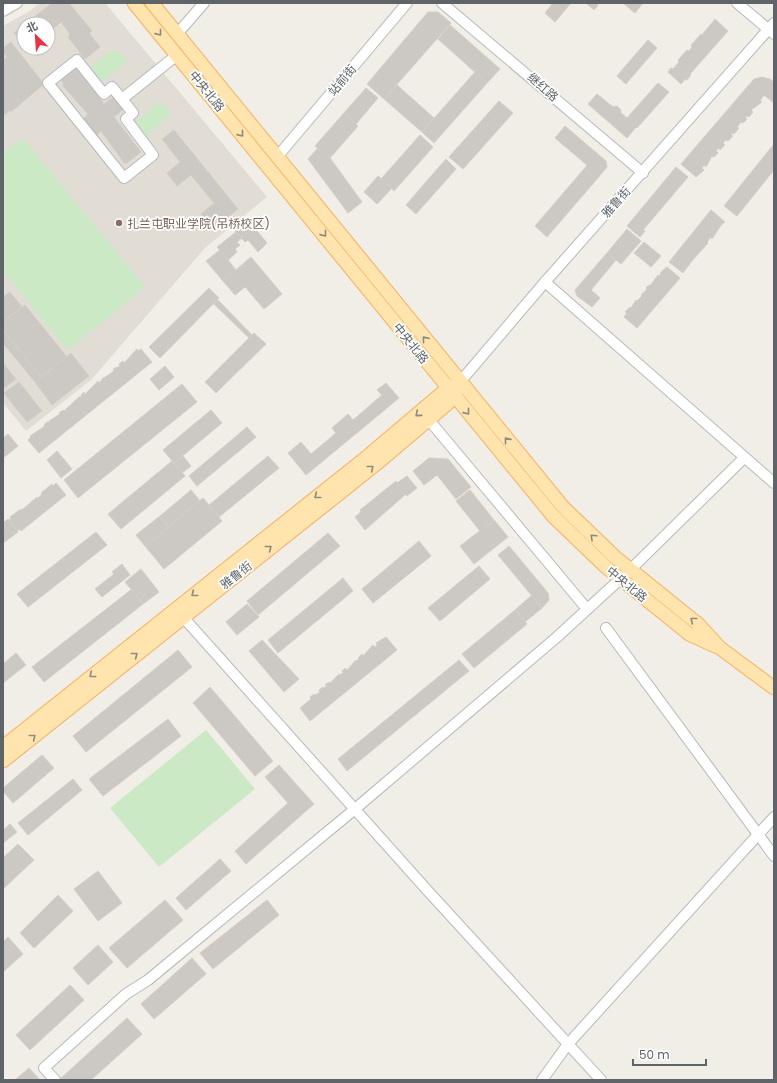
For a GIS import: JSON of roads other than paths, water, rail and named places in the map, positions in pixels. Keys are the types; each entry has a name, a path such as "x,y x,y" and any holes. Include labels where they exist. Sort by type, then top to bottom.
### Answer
{"main road":[{"name":"中央北路","path":"134,3 553,516 583,546 620,579 689,634 720,648"},
{"name":"中央北路","path":"152,3 563,507 592,537 630,570 698,624 720,648 774,688"},
{"name":"雅鲁街","path":"3,761 375,465 429,420 460,382"},
{"name":"雅鲁街","path":"3,747 368,456 451,392"}],"street":[{"path":"3,11 17,3"},
{"path":"177,34 204,3"},
{"name":"站前街","path":"277,157 407,3"},
{"name":"继红路","path":"442,3 643,173"},
{"path":"737,3 772,29"},
{"name":"雅鲁街","path":"460,382 545,282 772,29"},
{"path":"122,99 177,55"},
{"path":"77,60 104,94 112,87 122,99 133,114 126,119 154,154 124,178 48,83 77,60"},
{"path":"545,282 774,483"},
{"path":"429,420 588,609"},
{"path":"55,1080 44,1068 126,994 148,980 355,809 557,638 630,570 744,458"},
{"path":"183,617 601,1080"},
{"path":"606,628 774,856"},
{"path":"542,1080 568,1044 774,817"}],"place":[{"name":"扎兰屯职业学院(吊桥校区)","path":"119,223"}]}
